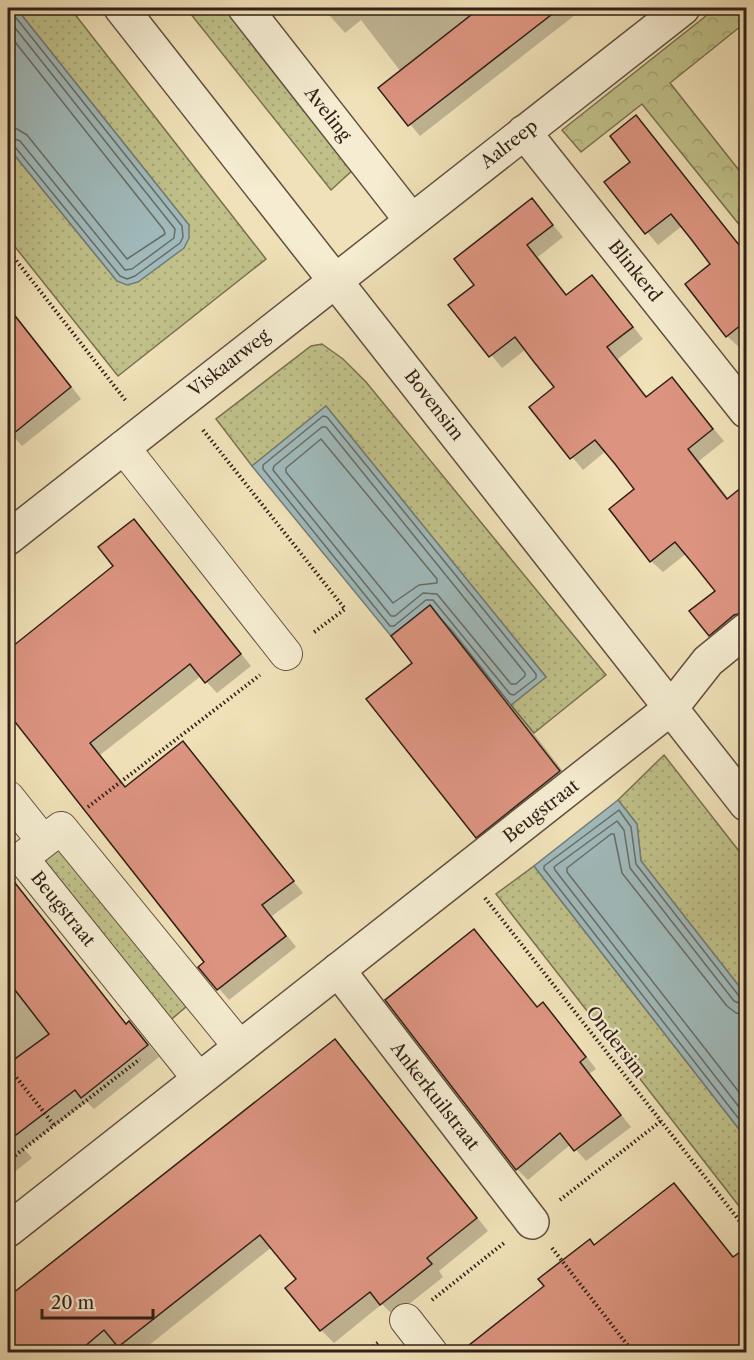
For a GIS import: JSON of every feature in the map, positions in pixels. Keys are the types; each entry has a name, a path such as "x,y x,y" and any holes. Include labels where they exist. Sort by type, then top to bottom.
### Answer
{"street":[{"name":"Bovensim","path":"121,8 747,804"},
{"name":"Aveling","path":"245,8 411,220"},
{"name":"Aalreep","path":"335,280 683,8"},
{"name":"Blinkerd","path":"524,132 747,411"},
{"name":"Viskaarweg","path":"10,530 135,437 335,280"},
{"path":"135,437 286,654"},
{"path":"672,708 708,661 747,630"},
{"name":"Beugstraat","path":"8,1230 672,708"},
{"path":"8,797 43,841"},
{"name":"Beugstraat","path":"199,1079 22,858 43,841 61,828 240,1047"},
{"name":"Ankerkuilstraat","path":"338,970 532,1222"},
{"path":"406,1320 431,1353"}],"path":[{"path":"8,250 135,437"},
{"name":"Ondersim","path":"464,871 747,1229"},
{"path":"8,1161 166,1038"},
{"path":"8,1067 54,1125"},
{"path":"532,1222 633,1353"}],"green space":[{"path":"16,8 70,8 266,259 118,376 8,238 8,147 117,281 189,225"},
{"path":"186,8 225,8 354,169 331,190"},
{"path":"716,8 746,8 746,22 670,83 746,179 746,233 642,104 581,152 562,130"},
{"path":"322,344 343,359 366,382 606,675 534,733 511,705 546,677 326,406 252,466 216,419 311,346"},
{"path":"664,755 746,860 746,995 641,861 637,824 618,800"},
{"path":"61,835 193,1001 167,1023 34,856"},
{"path":"534,866 746,1138 746,1215 496,894"}],"water":[{"path":"8,8 16,8 189,225 189,238 184,248 138,282 127,285 117,281 8,147"},
{"path":"326,406 546,677 511,705 430,605 391,636 252,466"},
{"path":"618,800 637,824 641,861 746,995 746,1138 534,866"}],"building":[{"path":"480,8 560,8 408,126 378,88"},
{"path":"636,115 747,255 747,320 726,337 685,284 710,264 691,239 671,214 645,234 604,182 630,162 610,136"},
{"path":"532,198 553,225 527,245 566,295 592,275 633,327 607,347 646,397 672,377 713,429 688,449 727,499 747,483 747,612 734,615 709,636 689,611 715,591 675,542 650,562 609,509 634,489 615,464 595,440 570,459 529,407 554,387 515,337 489,357 448,305 474,285 454,259"},
{"path":"8,307 71,387 8,438"},
{"path":"134,519 241,654 205,683 190,664 90,743 125,787 183,741 294,881 262,905 286,936 217,990 198,967 204,962 8,713 8,650 113,566 98,547"},
{"path":"430,605 560,771 476,838 366,699 412,663 391,636"},
{"path":"8,874 126,1024 129,1021 148,1045 81,1098 75,1090 8,1141 8,1064 49,1034 8,981"},
{"path":"474,929 537,1007 543,1002 586,1057 580,1062 621,1115 574,1151 560,1133 516,1170 385,1000"},
{"path":"335,1039 477,1218 427,1258 432,1264 380,1305 370,1292 320,1331 285,1288 296,1279 260,1235 118,1347 104,1330 77,1353 15,1353 8,1342 8,1297"},
{"path":"674,1183 733,1257 747,1247 747,1353 459,1353 544,1286 538,1279 590,1239 594,1245"}]}
